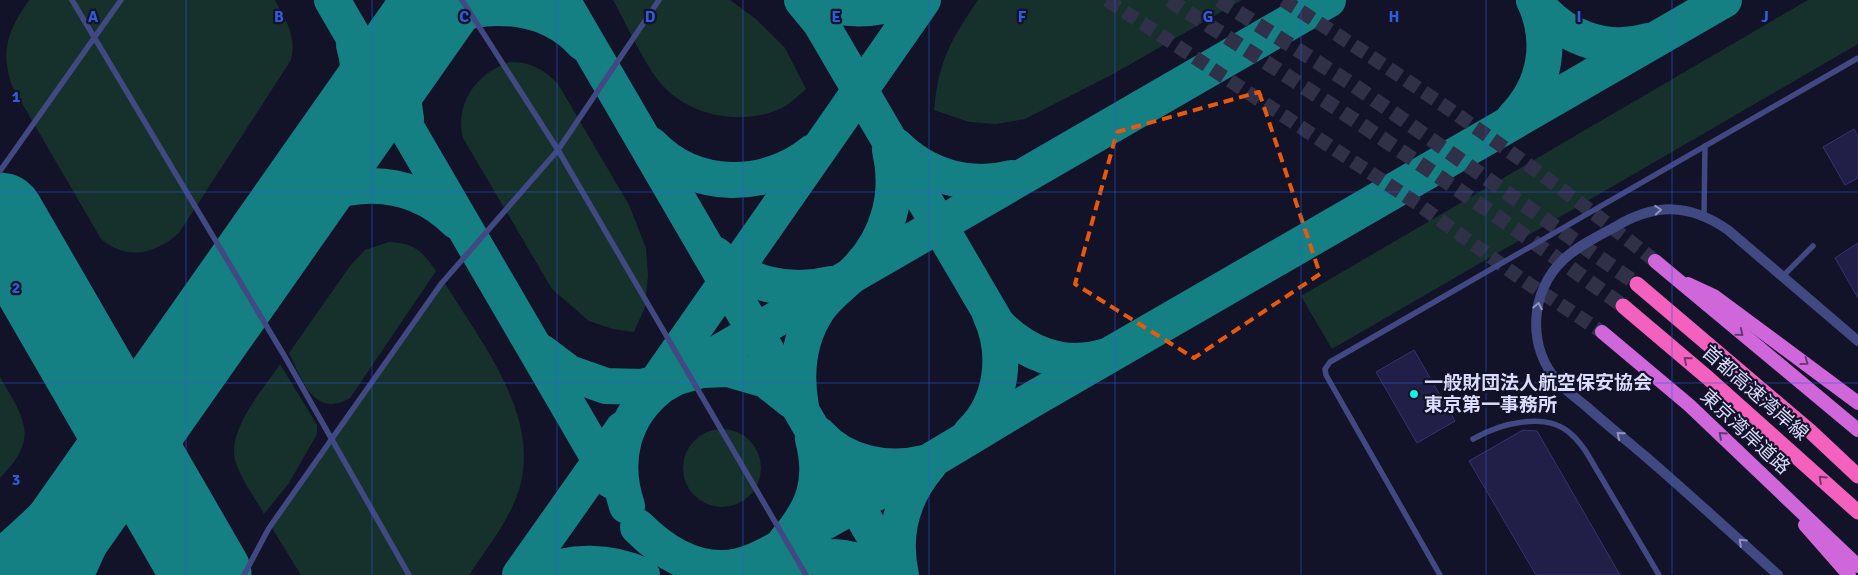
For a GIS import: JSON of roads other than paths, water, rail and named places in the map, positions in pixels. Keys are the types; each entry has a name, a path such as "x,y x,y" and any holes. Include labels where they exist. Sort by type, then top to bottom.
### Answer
{"highway":[{"path":"1655,261 1858,430"},
{"path":"1676,279 1714,296 1858,403"},
{"name":"首都高速湾岸線","path":"1637,284 1810,431 1858,476"},
{"name":"首都高速湾岸線","path":"1623,306 1744,410 1858,512"},
{"name":"東京湾岸道路","path":"1602,332 1689,405 1747,458 1858,566"},
{"path":"1747,458 1848,575"}],"street":[{"path":"1778,575 1710,512 1558,382 1540,351 1536,315 1543,287 1564,259 1617,225 1650,210 1677,209 1704,216 1728,230 1858,341"}],"lane":[{"path":"72,0 285,357 330,440 409,575"},
{"path":"0,171 121,0"},
{"path":"462,0 558,150 806,575"},
{"path":"244,575 270,528 441,284 558,150 659,0"},
{"path":"1440,575 1326,375 1325,369 1330,362 1858,58"},
{"path":"1704,216 1705,146"},
{"path":"1782,276 1814,246"},
{"path":"1473,439 1490,429 1517,422 1550,423 1572,434 1585,450 1659,575"}],"tunnel":[{"path":"1107,0 1418,204 1520,278 1602,332"},
{"path":"1169,0 1398,149 1511,226 1623,306"},
{"path":"1219,0 1355,86 1637,284"},
{"path":"1283,0 1472,125 1565,192 1655,261"}],"place":[{"name":"一般財団法人航空保安協会 東京第一事務所","path":"1414,394"}]}
